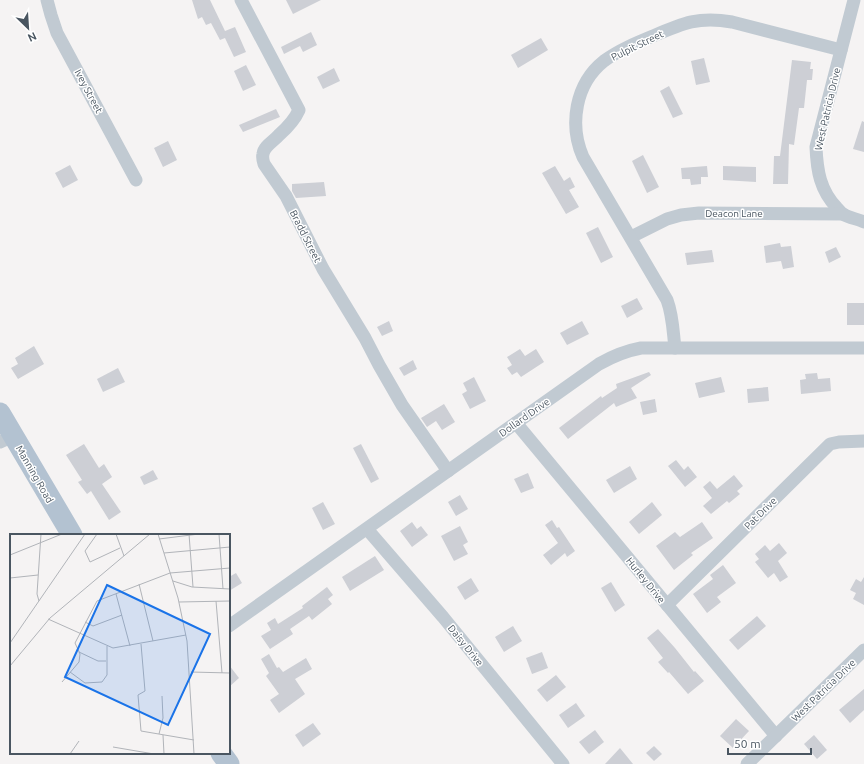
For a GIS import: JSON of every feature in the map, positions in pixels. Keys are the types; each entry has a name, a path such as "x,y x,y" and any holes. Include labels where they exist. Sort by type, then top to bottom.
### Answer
{"main road":[{"name":"Manning Road","path":"0,413 6,439 71,534"},
{"path":"222,754 229,764"}],"street":[{"name":"Ivey Street","path":"48,0 57,33 136,180"},
{"name":"Bradd Street","path":"241,0 299,110 296,116 280,135 265,149 263,153 264,164 286,196 323,269 365,338 402,405 448,471"},
{"name":"West Patricia Drive","path":"854,0 816,147 816,167 824,190 833,204 843,214 864,222"},
{"name":"Pulpit Street","path":"675,348 671,315 667,300 583,157 576,137 577,108 580,94 594,72 604,61 642,40 685,22 720,20 732,22 841,50"},
{"name":"Deacon Lane","path":"631,238 667,219 681,215 714,213 843,214"},
{"name":"Dollard Drive","path":"230,625 612,356 641,348 864,348"},
{"name":"Hurley Drive","path":"516,423 776,736"},
{"name":"Pat Drive","path":"667,605 830,444 839,442 864,441"},
{"name":"Daisy Drive","path":"367,529 443,616 563,764"},
{"name":"West Patricia Drive","path":"747,764 864,650"}],"building":[{"path":"192,0 210,0 225,31 235,27 246,52 234,57 225,38 220,40 211,23 206,25 202,17 198,19"},
{"path":"286,0 321,0 293,14"},
{"path":"311,32 317,45 303,52 300,46 284,54 281,47"},
{"path":"541,38 548,50 518,68 511,55"},
{"path":"704,58 710,82 696,85 691,61"},
{"path":"792,60 811,62 810,69 813,69 812,80 807,80 804,108 799,108 794,145 789,144 788,184 773,184 774,156 780,156"},
{"path":"246,65 256,85 243,91 234,71"},
{"path":"334,68 340,81 323,89 317,77"},
{"path":"669,86 683,114 673,118 660,91"},
{"path":"276,109 280,117 243,132 239,125"},
{"path":"862,121 864,122 864,152 853,149"},
{"path":"168,141 177,160 163,167 154,148"},
{"path":"643,155 659,187 647,193 632,161"},
{"path":"70,165 78,180 63,188 55,173"},
{"path":"555,166 564,181 570,177 575,187 569,190 579,207 566,214 542,173"},
{"path":"707,166 708,177 701,177 701,184 691,185 690,179 682,179 681,168"},
{"path":"723,166 756,167 756,182 723,180"},
{"path":"324,182 326,196 296,198 292,191 292,184"},
{"path":"598,227 613,257 601,263 586,233"},
{"path":"780,243 781,247 791,246 794,267 783,269 781,261 766,263 764,246"},
{"path":"836,247 841,257 829,263 825,252"},
{"path":"712,250 714,262 687,265 685,253"},
{"path":"637,298 643,309 627,318 621,306"},
{"path":"847,303 864,303 864,325 847,325"},
{"path":"389,321 393,331 382,336 377,327"},
{"path":"582,321 589,334 567,345 560,333"},
{"path":"34,346 44,364 18,379 11,368 18,364 15,358"},
{"path":"520,349 525,356 536,349 544,362 521,377 517,372 512,375 507,368 512,365 507,357"},
{"path":"413,360 417,369 404,376 399,368"},
{"path":"118,368 125,382 103,392 97,379"},
{"path":"649,372 651,375 631,388 637,398 616,407 614,403 568,439 559,428 601,396 602,398 617,388 616,384"},
{"path":"817,373 818,379 830,378 831,391 801,394 800,380 806,379 805,374"},
{"path":"474,377 486,401 470,409 462,394 467,391 463,383"},
{"path":"721,377 725,392 699,398 695,383"},
{"path":"768,387 769,401 748,403 747,389"},
{"path":"655,399 657,412 643,415 640,402"},
{"path":"444,404 455,422 442,430 436,421 427,427 421,418"},
{"path":"84,444 99,468 104,464 112,477 102,484 121,512 109,520 91,491 87,494 78,482 82,480 66,455"},
{"path":"361,444 379,479 371,483 353,448"},
{"path":"676,460 684,470 688,466 697,477 685,487 668,466"},
{"path":"630,466 637,479 614,493 606,480"},
{"path":"153,470 158,479 144,485 140,477"},
{"path":"528,473 534,488 521,493 514,479"},
{"path":"734,475 743,486 737,491 740,494 729,503 727,501 711,514 703,506 712,498 703,487 710,481 717,489"},
{"path":"460,495 468,509 456,516 448,502"},
{"path":"323,502 335,524 323,530 312,508"},
{"path":"652,502 662,515 639,534 629,522"},
{"path":"552,520 557,528 559,527 575,551 567,557 565,553 551,565 543,555 558,543 545,525"},
{"path":"412,522 417,529 421,526 428,535 412,547 400,531"},
{"path":"702,522 713,538 691,553 693,555 674,570 656,546 675,532 680,537"},
{"path":"460,526 468,542 463,545 468,554 454,561 441,536"},
{"path":"779,543 787,553 778,561 788,577 780,582 774,573 768,578 755,562 759,559 755,554 765,545 770,551"},
{"path":"375,556 384,570 350,591 342,577"},
{"path":"723,565 736,583 717,597 721,602 707,613 693,594 713,579 710,575"},
{"path":"236,573 242,583 230,590 230,576"},
{"path":"864,577 864,605 853,599 856,593 850,590 856,579 861,582"},
{"path":"471,578 479,591 465,600 457,587"},
{"path":"611,582 625,605 615,612 601,588"},
{"path":"327,587 333,595 328,599 332,604 312,620 309,616 290,629 293,634 270,649 261,636 271,630 267,623 275,618 278,624 303,608 302,606"},
{"path":"757,616 766,626 738,650 729,640"},
{"path":"513,626 522,641 504,652 495,637"},
{"path":"658,629 694,672 695,671 704,681 688,694 658,662 663,658 647,638"},
{"path":"542,652 548,668 532,674 526,658"},
{"path":"269,654 277,668 279,667 283,672 306,658 312,669 295,679 305,694 279,713 270,700 279,694 266,676 269,673 261,659"},
{"path":"230,666 239,678 230,686"},
{"path":"556,675 566,687 547,702 537,690"},
{"path":"864,689 864,710 850,723 839,710"},
{"path":"576,703 585,716 568,728 559,715"},
{"path":"736,719 749,731 733,748 720,736"},
{"path":"313,723 321,734 303,747 295,735"},
{"path":"595,730 604,742 589,754 579,742"},
{"path":"814,735 827,750 817,759 804,744"},
{"path":"654,746 662,754 654,761 646,753"},
{"path":"620,748 633,764 605,764"}]}
